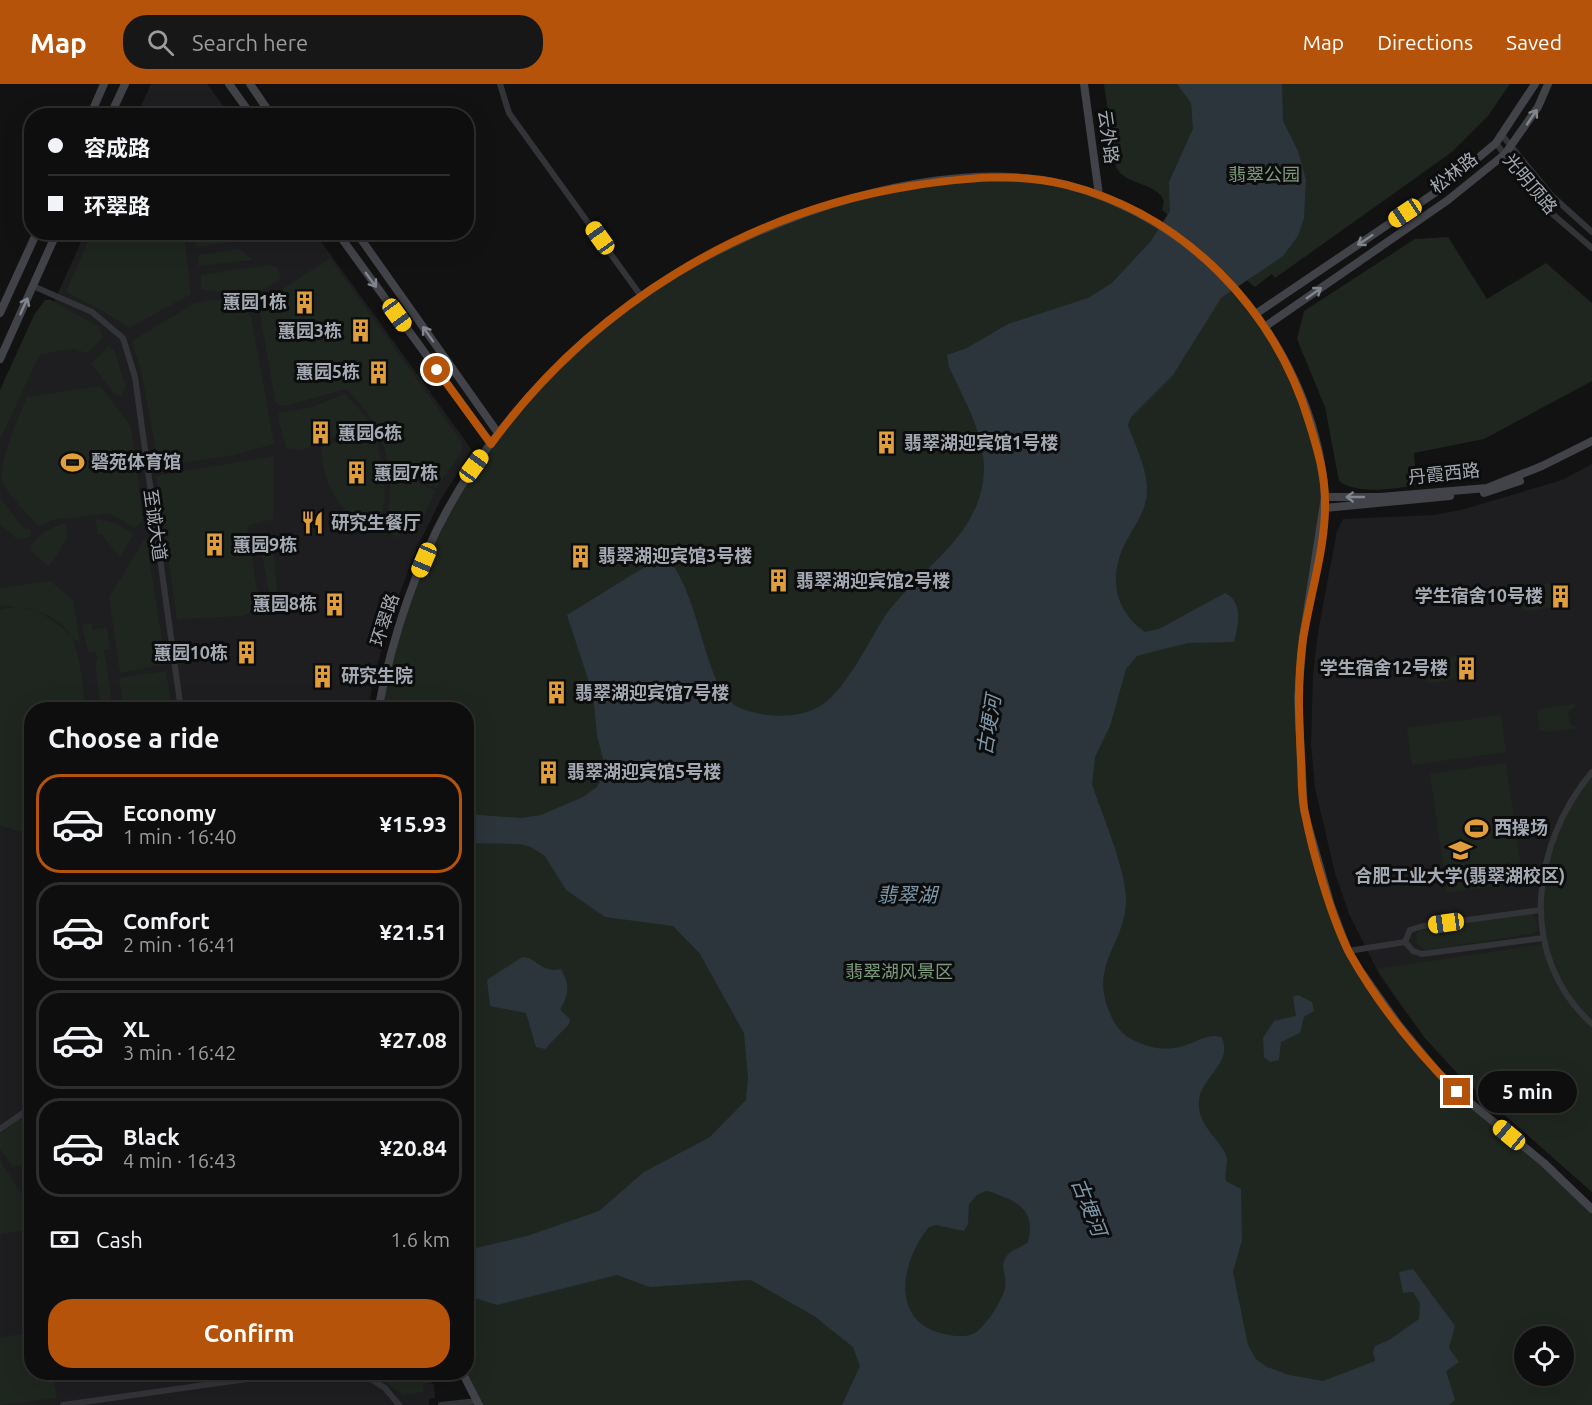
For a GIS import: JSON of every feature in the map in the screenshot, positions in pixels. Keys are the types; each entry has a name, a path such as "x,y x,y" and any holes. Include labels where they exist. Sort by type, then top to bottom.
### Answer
{"street":[{"path":"94,108 104,84"},
{"path":"114,108 125,84"},
{"path":"229,84 246,108"},
{"path":"250,84 266,108"},
{"path":"500,84 509,113 641,296"},
{"name":"云外路","path":"1084,84 1099,195"},
{"name":"松林路","path":"1257,313 1442,188 1496,143 1535,84"},
{"name":"松林路","path":"1266,326 1448,200 1505,154 1538,107 1548,84"},
{"name":"光明顶路","path":"1502,135 1551,195 1592,232"},
{"name":"光明顶路","path":"1496,143 1542,205 1592,248"},
{"name":"环翠路","path":"380,702 398,628 424,560 449,506 498,433 560,364 597,330 641,296 689,265 752,233 812,210 876,192 939,182 1017,178 1066,185 1099,195 1146,217 1208,260 1257,313"},
{"path":"0,313 33,240"},
{"path":"0,359 53,240"},
{"path":"343,240 491,444"},
{"path":"362,240 498,433"},
{"name":"至诚大道","path":"33,286 92,312 123,338 135,377 180,702"},
{"path":"1257,313 1289,365 1300,392 1324,471 1325,508 1303,638 1298,698 1304,811 1331,906 1348,951 1398,1024 1436,1070 1457,1092 1544,1163 1592,1209"},
{"name":"丹霞西路","path":"1325,498 1380,497 1487,488 1542,466 1592,441"},
{"name":"丹霞西路","path":"1325,508 1494,492 1592,448"},
{"path":"1592,772 1576,791 1560,819 1545,870 1541,910 1543,939 1556,980 1567,998 1592,1024"},
{"path":"1405,942 1410,930 1423,926 1541,910"},
{"path":"1405,942 1413,951 1422,954 1543,939"},
{"path":"1348,951 1405,942"},
{"path":"0,1129 24,1112"},
{"path":"63,1405 240,1380"},
{"path":"372,1380 385,1388 399,1405"},
{"path":"441,1405 478,1403 466,1380"}],"shaded area":[{"path":"151,84 207,84 225,108 140,108"},
{"path":"82,240 320,240 472,450 441,499 417,548 399,595 373,678 370,702 24,702 24,1380 434,1380 427,1383 434,1384 435,1398 429,1399 429,1405 0,1405 0,422"},
{"name":"合肥工业大学(翡翠湖校区)","path":"1592,464 1592,1192 1458,1074 1424,1037 1380,976 1349,914 1335,873 1315,788 1311,744 1313,674 1318,632 1337,531 1343,519 1434,515 1461,510 1562,480"}],"green space":[{"name":"翡翠公园","path":"1104,84 1510,84 1488,116 1452,152 1275,278 1272,274 1255,287 1162,210 1164,201 1155,190 1126,178 1120,173 1116,167"},
{"name":"翡翠湖风景区","path":"991,178 1066,185 1146,217 1245,299 1301,392 1325,497 1298,687 1304,811 1348,951 1436,1070 1592,1209 1592,1405 479,1405 469,1380 474,1380 474,702 380,702 398,628 449,506 526,400 617,314 738,240 876,192"},
{"path":"1448,237 1487,299 1546,263 1592,303 1592,381 1484,439 1414,453 1416,485 1376,490 1347,485 1339,481 1325,407 1297,339 1304,311 1415,239"},
{"path":"89,240 185,240 191,294 129,328 66,292"},
{"path":"195,240 230,240 231,242 197,247"},
{"path":"240,249 253,260 198,266 199,255"},
{"path":"330,258 463,444 461,453 437,488 419,482 435,491 417,532 404,527 398,538 382,529 390,502 390,478 405,484 408,478 391,472 376,426 356,399 346,389 288,405 279,405 275,401 259,308 264,301"},
{"path":"270,265 278,268 281,278 251,298 201,289 201,275"},
{"path":"214,299 239,306 251,316 274,444 234,455 159,466 141,371 132,341 193,304"},
{"path":"45,300 51,300 99,327 103,337 88,353 72,349 40,354 0,439 0,390 34,315"},
{"path":"108,347 114,350 126,387 122,395 116,395 91,364"},
{"name":"磬苑体育馆","path":"100,386 131,427 143,521 135,528 109,513 52,520 39,527 1,480 7,450 27,397"},
{"path":"345,394 372,423 369,432 336,436 302,450 286,448 279,413 311,407"},
{"path":"348,437 370,437 377,442 385,498 380,519 374,527 362,523 343,508 335,497 325,473 321,448"},
{"path":"274,456 273,519 247,526 260,609 242,616 177,619 156,476"},
{"path":"0,498 24,528 31,530 31,536 18,540 0,524"},
{"path":"96,519 115,523 134,534 120,557 102,535 97,534"},
{"path":"65,523 67,538 49,567 30,550 40,536"},
{"path":"146,537 166,664 120,673 109,597"},
{"path":"273,541 277,595 270,598 260,544"},
{"path":"50,581 73,600 80,641 73,640 79,660 85,702 24,702 24,831 0,825 0,610 18,607 0,605 0,588","holes":["33,610 58,621 72,637 49,618"]},
{"path":"1557,582 1557,585 1550,590 1552,602 1561,606 1527,611 1522,608 1519,590 1523,587"},
{"path":"92,623 93,630 107,627 110,649 104,650 112,702 100,702 96,652 88,652 82,625"},
{"path":"1461,655 1462,658 1454,662 1456,674 1465,678 1431,683 1426,681 1424,663 1427,660"},
{"path":"166,671 171,702 123,702 119,678"},
{"path":"1575,704 1575,707 1568,712 1570,724 1578,728 1545,732 1540,730 1537,712 1541,709"},
{"path":"1501,715 1506,752 1412,765 1407,728"},
{"name":"西操场","path":"1506,763 1523,882 1447,893 1430,774"},
{"path":"1592,772 1592,1192 1458,1074 1424,1037 1377,969 1544,944 1542,896 1549,849 1563,813"},
{"path":"1528,914 1534,916 1538,925 1537,931 1531,934 1426,950 1417,944 1416,934 1421,930"},
{"path":"24,1116 24,1165 13,1167 0,1149 0,1134"},
{"path":"0,1160 24,1197 24,1230 0,1234"},
{"path":"24,1334 24,1380 54,1380 57,1398 0,1405 0,1337"},
{"path":"383,1380 434,1380 423,1384 424,1392 403,1395"}],"water":[{"name":"翡翠湖","path":"1177,84 1282,84 1283,121 1298,151 1306,180 1304,218 1298,236 1283,256 1221,298 1173,375 1131,417 1128,425 1143,466 1147,492 1143,511 1128,538 1118,564 1117,590 1126,613 1145,632 1159,629 1225,593 1235,602 1238,622 1234,642 1188,643 1144,654 1137,656 1126,669 1110,726 1095,757 1092,784 1122,871 1126,898 1125,914 1103,979 1104,994 1117,1027 1127,1037 1142,1044 1173,1048 1207,1037 1222,1038 1223,1055 1201,1092 1199,1110 1205,1125 1225,1151 1226,1181 1241,1189 1242,1240 1233,1272 1248,1345 1256,1359 1267,1367 1289,1375 1323,1381 1375,1361 1373,1352 1375,1346 1389,1340 1419,1319 1420,1303 1413,1292 1403,1293 1399,1272 1413,1269 1455,1326 1449,1348 1459,1362 1446,1371 1455,1400 1449,1405 842,1405 860,1366 853,1347 814,1316 751,1280 650,1287 617,1275 497,1305 475,1298 474,1249 527,1236 599,1211 644,1172 710,1137 746,1100 748,1078 744,1033 700,954 673,926 605,917 566,890 545,856 531,847 520,844 474,843 474,815 521,818 541,815 583,797 597,787 603,776 604,763 597,735 593,694 567,615 664,555 676,571 686,591 709,660 726,697 738,707 748,711 780,716 803,713 822,705 849,676 885,616 943,554 968,521 978,503 983,482 983,452 975,423 949,367 947,355 967,348 1008,324 1088,298 1112,283 1151,241 1170,211 1169,182 1193,129 1191,103","holes":["986,1191 1009,1199 1025,1211 1030,1228 1028,1242 1010,1253 1004,1261 1006,1284 1001,1300 993,1313 979,1330 967,1336 944,1334 926,1327 914,1317 905,1288 907,1272 920,1240 929,1227 936,1225 964,1231 968,1224 969,1204 977,1195"]},
{"path":"522,957 549,969 561,969 566,980 567,994 560,1010 570,1019 569,1024 545,1049 536,1047 526,1013 490,1006 487,980"},
{"path":"1298,995 1312,1002 1314,1011 1304,1017 1300,1033 1281,1042 1279,1060 1270,1062 1264,1057 1263,1038 1274,1021 1296,1016 1293,997"}],"place":[{"name":"蕙园1栋","path":"305,302"},
{"name":"蕙园3栋","path":"360,331"},
{"name":"蕙园5栋","path":"378,372"},
{"name":"蕙园6栋","path":"320,433"},
{"name":"翡翠湖迎宾馆1号楼","path":"886,443"},
{"name":"磬苑体育馆","path":"73,462"},
{"name":"蕙园7栋","path":"356,473"},
{"name":"研究生餐厅","path":"313,523"},
{"name":"蕙园9栋","path":"215,545"},
{"name":"翡翠湖迎宾馆3号楼","path":"580,556"},
{"name":"翡翠湖迎宾馆2号楼","path":"778,581"},
{"name":"学生宿舍10号楼","path":"1561,596"},
{"name":"蕙园8栋","path":"335,604"},
{"name":"蕙园10栋","path":"246,653"},
{"name":"学生宿舍12号楼","path":"1466,668"},
{"name":"研究生院","path":"323,676"},
{"name":"翡翠湖迎宾馆7号楼","path":"557,693"},
{"name":"翡翠湖迎宾馆5号楼","path":"549,772"},
{"name":"西操场","path":"1476,828"},
{"name":"合肥工业大学(翡翠湖校区)","path":"1460,850"}],"route":[{"path":"437,370 491,444 543,381 580,345 641,296 689,265 752,233 795,216 856,197 910,186 991,178 1035,179 1066,185 1099,195 1146,217 1188,244 1208,260 1245,299 1266,326 1289,365 1300,392 1324,471 1325,508 1303,638 1298,698 1304,811 1331,906 1348,951 1359,969 1398,1024 1457,1092"}],"water label":[{"name":"古埂河","path":"989,725"},
{"name":"古埂河","path":"1089,1207"}]}
